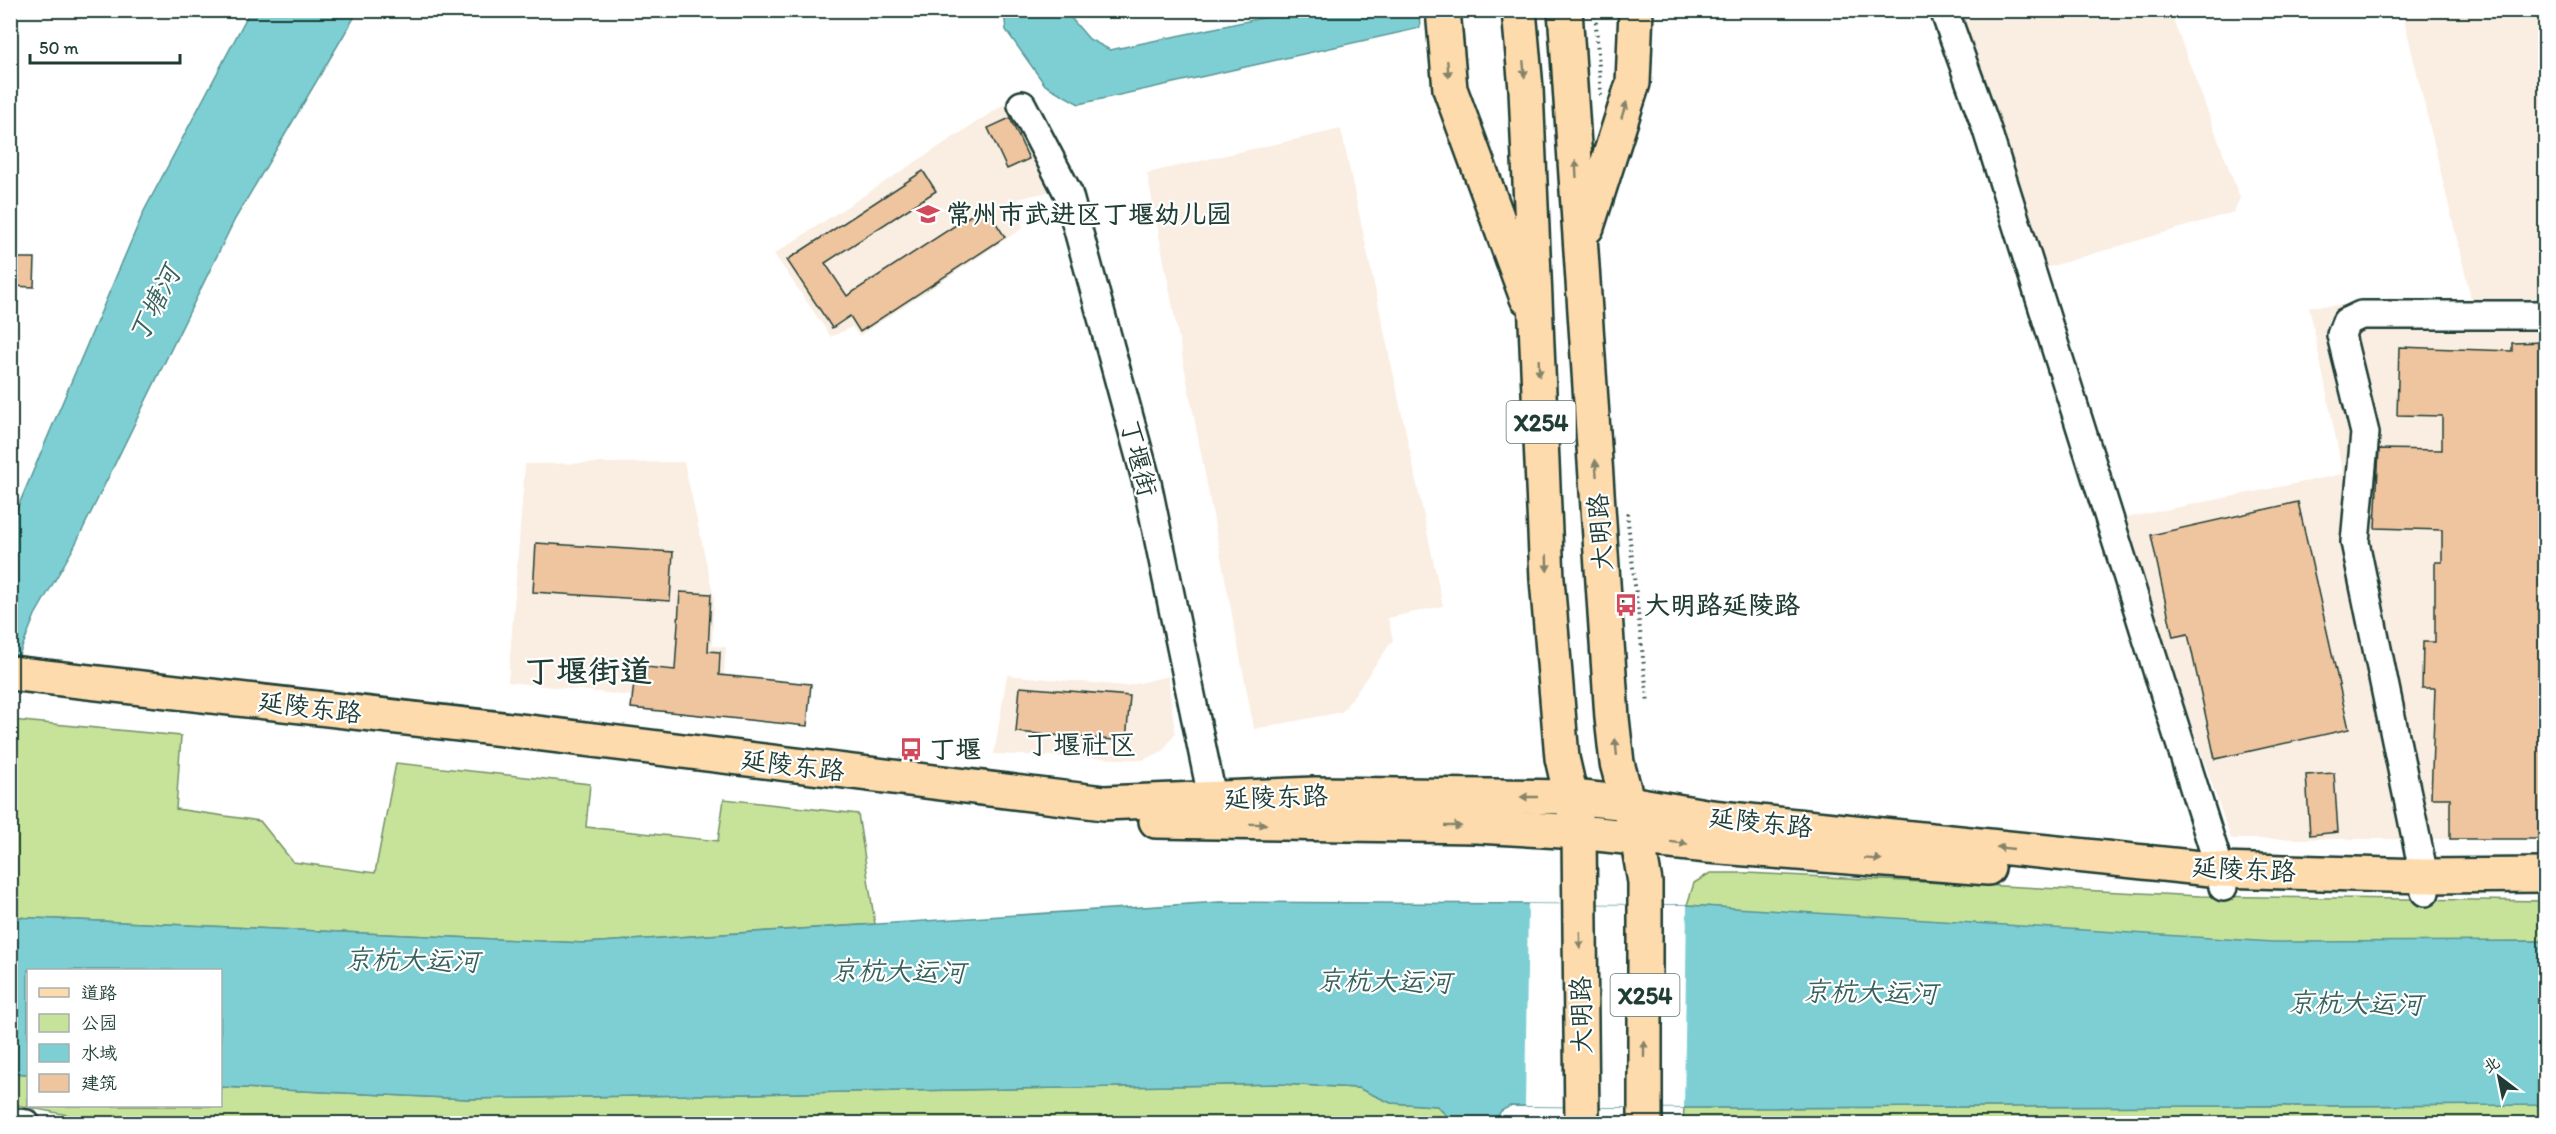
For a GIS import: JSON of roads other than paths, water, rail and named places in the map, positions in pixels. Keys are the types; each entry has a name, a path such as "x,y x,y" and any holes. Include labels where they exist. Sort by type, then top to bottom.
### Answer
{"main road":[{"path":"1443,10 1450,89 1538,327"},
{"name":"大明路","path":"1519,10 1526,89 1548,579 1562,758 1579,832 1582,1113"},
{"name":"大明路","path":"1565,10 1612,718 1617,763 1638,837 1645,882 1644,1115"},
{"path":"1581,246 1633,83 1636,10"},
{"name":"延陵东路","path":"10,673 516,731 1104,803 1579,832 1708,846 2222,878 2424,884 2546,893"},
{"name":"延陵东路","path":"10,690 530,748 1036,815 1214,811 1314,794 1572,797 1629,803 1711,817 2222,878"},
{"name":"延陵东路","path":"2424,884 2546,875"}],"street":[{"path":"1944,10 1986,127 2222,878"},
{"name":"丁堰街","path":"1022,105 1068,193 1147,483 1214,811"},
{"path":"2424,884 2355,542 2366,433 2341,335 2346,321 2361,315 2546,315"},
{"path":"10,1122 26,1124"}],"water":[{"name":"丁塘河","path":"250,11 358,11 235,219 74,547 35,615 17,660 11,659 11,523 144,211"},
{"path":"1004,11 1065,11 1089,39 1110,50 1296,11 1419,11 1420,28 1079,104 1045,85 1006,30"},
{"name":"京杭大运河","path":"1220,902 1687,905 2273,942 2545,941 2545,1105 1684,1108 1510,1106 1501,1111 1493,1123 1452,1124 1437,1106 1391,1103 1358,1088 1279,1084 468,1099 222,1087 222,969 27,969 27,1074 11,1073 11,917 585,943"}],"place":[{"name":"常州市武进区丁堰幼儿园","path":"928,214"},
{"name":"大明路延陵路","path":"1626,605"},
{"name":"丁堰","path":"911,749"}],"district":[{"name":"丁堰街道","path":"588,671"},
{"name":"丁堰社区","path":"1081,744"}]}
